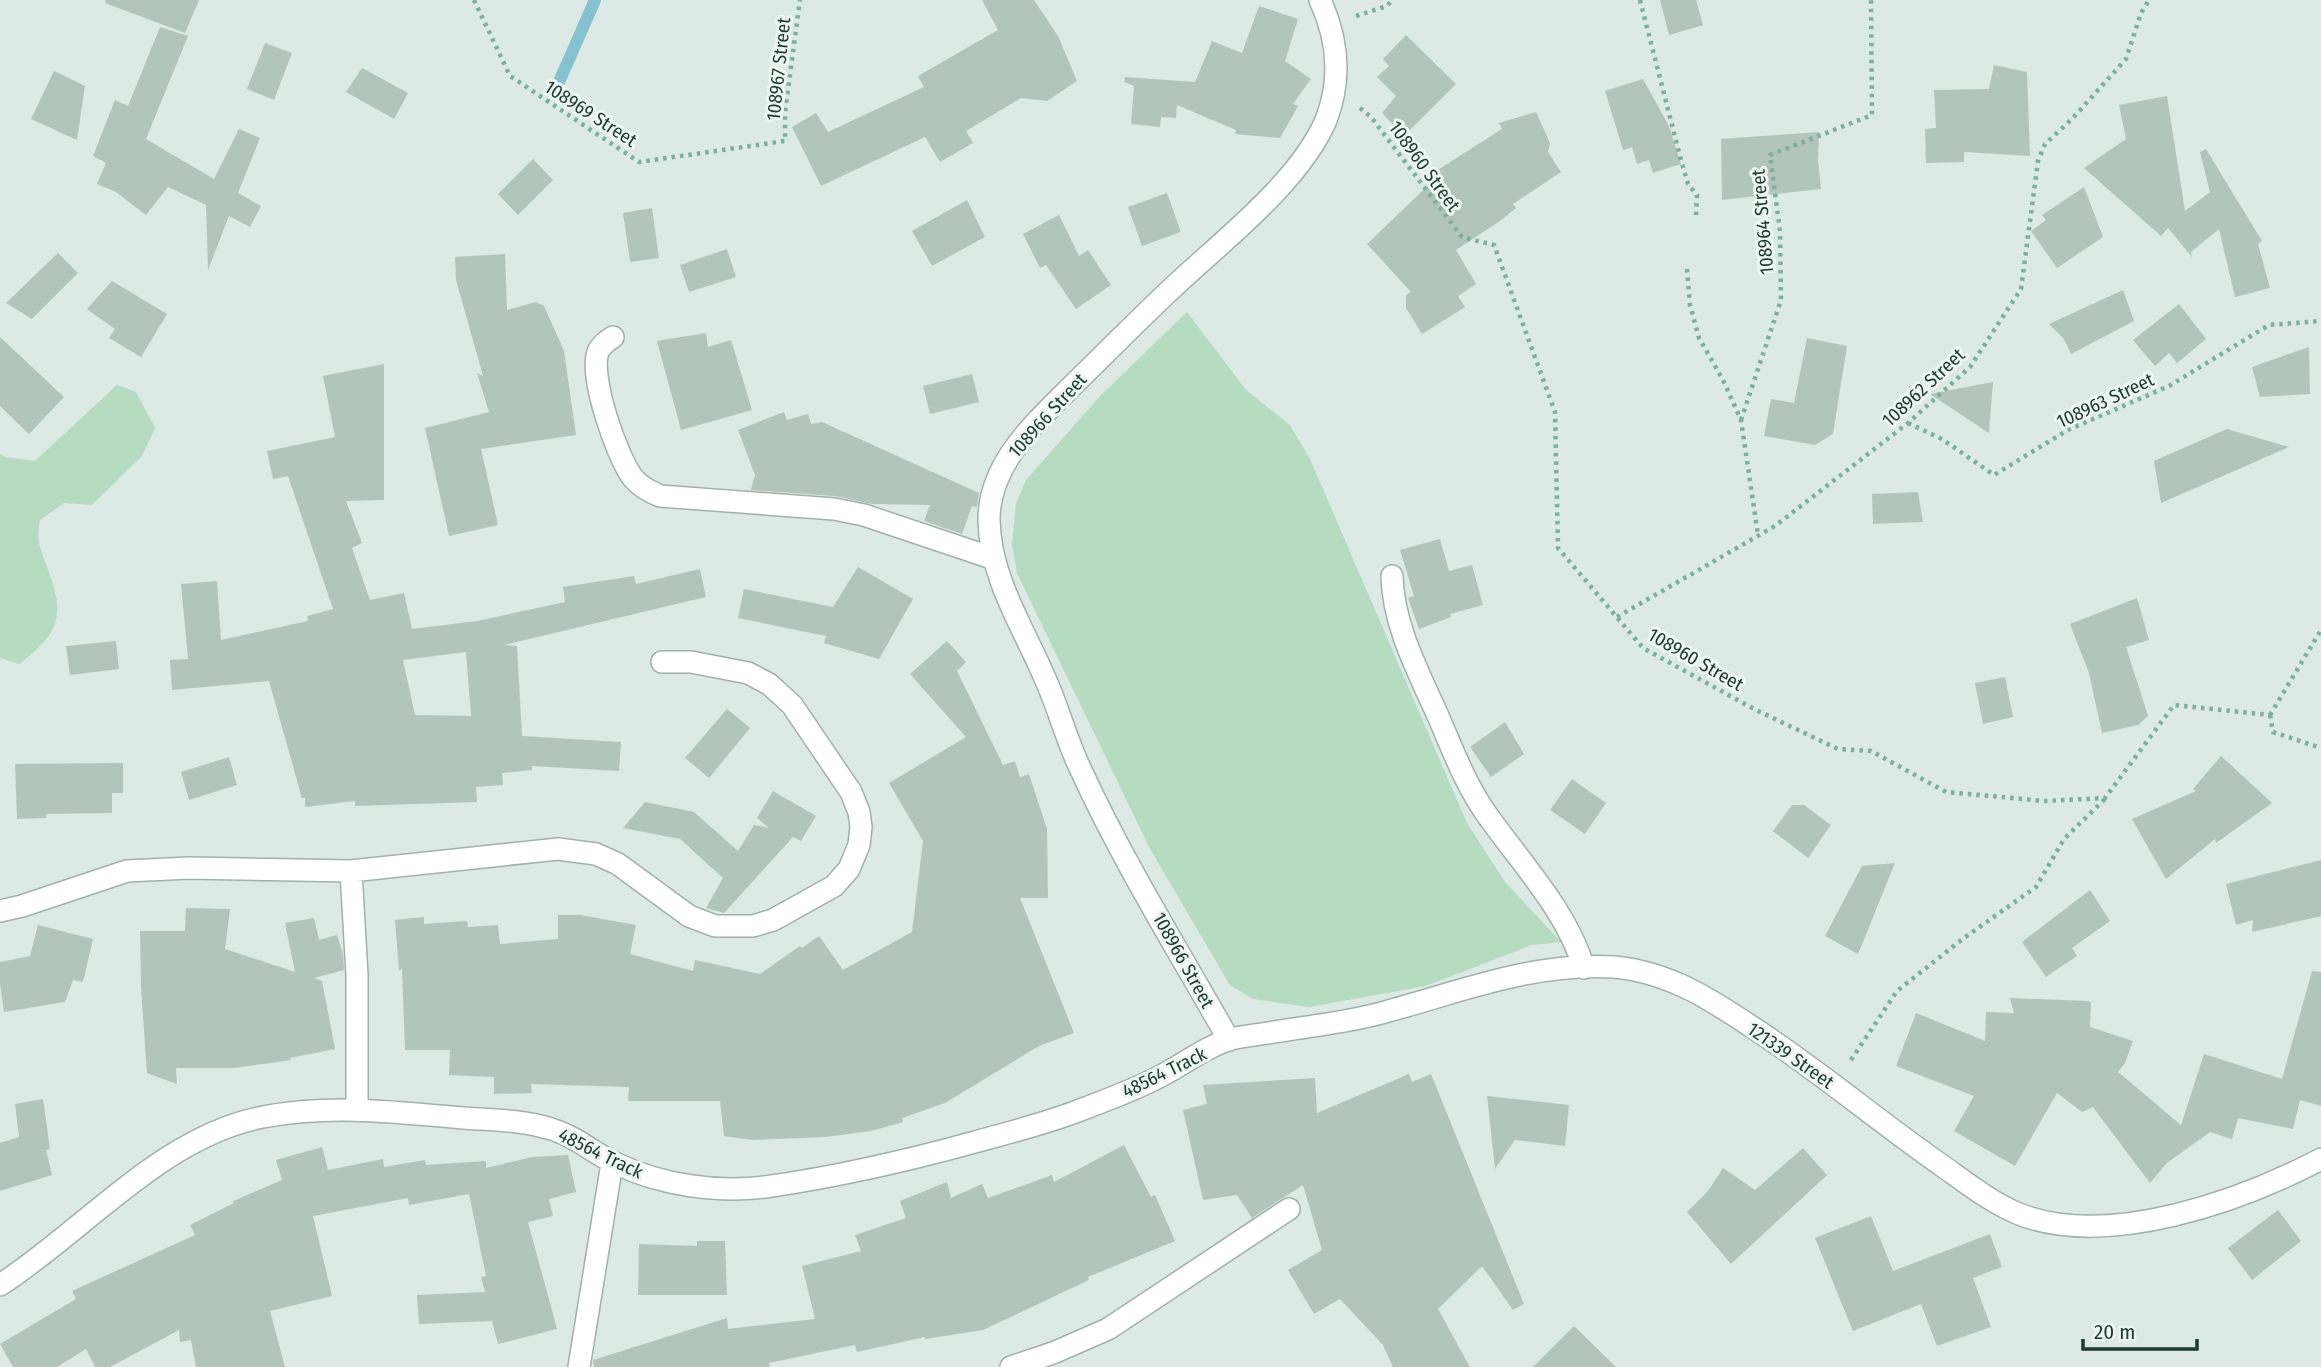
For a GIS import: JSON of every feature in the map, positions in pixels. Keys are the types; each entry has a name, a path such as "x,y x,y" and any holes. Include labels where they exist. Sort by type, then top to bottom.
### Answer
{"street":[{"name":"108966 Street","path":"1229,1040 1078,765 1046,679 1005,594 992,558 989,519 998,476 1009,455 1058,400 1280,187 1301,160 1325,121 1335,86 1337,53 1331,23 1320,0"},
{"path":"613,337 598,351 595,366 601,402 624,464 645,490 660,496 834,509 864,515 992,558"},
{"path":"1392,576 1392,596 1398,619 1452,750 1483,809 1563,919 1577,943 1584,968"},
{"path":"0,911 23,906 127,871 190,868 351,871 558,849 596,854 618,864 689,916 715,926 753,926 773,920 834,886 849,869 859,845 859,812 851,792 792,705 768,684 748,673 691,662 662,662"},
{"path":"351,871 357,975 357,1108"},
{"name":"121339 Street","path":"1229,1040 1352,1021 1529,971 1608,967 1641,971 1705,995 1992,1200 2020,1214 2051,1223 2134,1223 2182,1213 2233,1199 2291,1175 2321,1159"},
{"name":"48564 Track","path":"0,1285 46,1255 131,1184 178,1151 219,1129 257,1118 310,1110 357,1108 513,1122 547,1127 572,1137 612,1163 645,1175 719,1188 759,1188 872,1168 1039,1125 1154,1080 1229,1040"},
{"path":"579,1367 612,1163"},
{"path":"1011,1367 1053,1353 1108,1329 1289,1209"}],"path":[{"name":"108969 Street","path":"474,0 510,76 639,162 785,141"},
{"name":"108967 Street","path":"785,141 785,112 800,0"},
{"path":"1331,23 1388,6 1392,0"},
{"path":"1640,0 1688,184 1697,195 1696,215"},
{"name":"108964 Street","path":"1741,420 1781,300 1780,232 1770,155 1872,115 1871,0"},
{"name":"108962 Street","path":"1616,617 1775,526 1908,423 1970,367 2021,289 2038,161 2045,144 2072,119 2126,59 2141,13 2149,0"},
{"name":"108960 Street","path":"1335,86 1371,117 1462,237 1494,245 1555,412 1558,548 1643,648 1754,709 1838,749 1871,751 1946,792 2045,801 2105,798"},
{"name":"108964 Street","path":"1687,269 1690,305 1699,338 1723,380 1741,420 1758,535"},
{"name":"108963 Street","path":"1908,423 1942,439 1994,475 2068,430 2169,386 2269,325 2321,321"},
{"path":"2321,630 2270,715 2273,732 2321,748"},
{"path":"1834,1086 1897,991 1964,938 2036,887 2064,839 2105,798 2174,705 2270,715"}],"green space":[{"path":"1187,312 1246,390 1290,425 1310,459 1467,823 1505,882 1561,942 1532,945 1426,986 1309,1007 1253,999 1230,985 1150,849 1017,573 1012,545 1016,503 1026,480 1101,395"},
{"path":"117,385 136,392 155,428 142,456 92,505 64,503 40,520 39,544 53,584 56,622 43,643 19,664 0,658 0,454 35,461"}],"building":[{"path":"106,0 199,0 185,33 105,3"},
{"path":"982,0 1034,0 1058,36 1077,81 1047,101 1021,98 966,131 973,143 940,162 925,137 821,186 792,127 816,113 828,132 924,87 918,76 998,30"},
{"path":"1660,0 1696,0 1703,25 1669,35"},
{"path":"1259,6 1298,19 1285,61 1311,79 1293,104 1298,106 1280,138 1235,134 1236,130 1177,105 1176,118 1161,117 1160,127 1131,124 1134,86 1124,82 1125,77 1195,82 1212,41 1242,53"},
{"path":"160,27 188,36 146,139 214,179 239,129 260,138 238,193 261,206 250,227 229,216 208,270 206,205 168,187 146,215 116,192 97,184 106,163 93,156 115,100 128,106"},
{"path":"1406,35 1456,84 1404,136 1382,113 1396,96 1377,77 1389,66 1383,59"},
{"path":"265,43 292,53 274,100 247,89"},
{"path":"1994,65 2027,72 2030,156 1964,152 1964,162 1926,163 1925,129 1936,128 1934,90 1989,89"},
{"path":"362,68 408,93 394,119 346,92"},
{"path":"54,71 85,86 77,140 31,119"},
{"path":"1643,79 1669,126 1681,164 1653,173 1649,160 1637,164 1632,147 1623,150 1605,91"},
{"path":"2167,96 2185,211 2210,192 2200,152 2206,149 2262,241 2258,244 2270,288 2235,297 2219,229 2191,252 2192,257 2168,228 2161,236 2084,168 2126,139 2119,105"},
{"path":"1536,112 1550,143 1548,152 1561,172 1513,204 1516,208 1500,221 1456,250 1476,284 1458,296 1465,307 1422,334 1406,308 1406,295 1411,292 1367,244 1440,174 1436,171 1502,129 1499,123"},
{"path":"1819,132 1821,189 1722,200 1721,139"},
{"path":"533,159 553,180 518,215 498,194"},
{"path":"2084,187 2103,237 2057,268 2031,231 2046,220 2042,215"},
{"path":"1167,193 1181,232 1142,246 1128,207"},
{"path":"967,200 985,237 932,266 912,231"},
{"path":"652,208 659,258 630,262 623,213"},
{"path":"1059,215 1079,256 1088,250 1111,285 1076,309 1046,265 1040,268 1023,234"},
{"path":"727,249 736,277 689,292 680,265"},
{"path":"58,253 78,273 32,319 6,303"},
{"path":"505,254 507,310 536,302 544,306 564,351 576,435 481,449 498,525 449,536 425,428 489,412 477,373 483,376 456,280 455,257"},
{"path":"112,281 167,314 141,357 109,338 115,329 87,309"},
{"path":"2123,290 2134,321 2071,354 2064,339 2049,324"},
{"path":"2179,304 2206,339 2177,363 2169,353 2155,366 2133,340"},
{"path":"706,333 708,347 731,340 752,410 681,430 657,341"},
{"path":"0,337 64,397 29,434 0,406"},
{"path":"1807,338 1847,346 1833,434 1815,445 1764,436 1771,399 1794,403"},
{"path":"2309,347 2310,394 2260,397 2252,367"},
{"path":"384,364 384,500 346,501 362,543 352,548 370,600 404,593 412,629 477,621 565,602 563,587 634,576 636,584 700,569 706,597 504,645 517,646 522,736 621,742 619,771 532,766 532,770 502,773 503,785 476,787 477,802 355,806 355,801 305,807 305,798 302,798 269,681 172,690 170,660 188,659 181,584 217,581 221,640 308,621 307,616 333,609 288,476 273,479 267,451 335,437 323,376","holes":["466,652 471,716 415,715 403,660"]},
{"path":"972,374 979,402 930,414 923,386"},
{"path":"1993,382 1989,433 1930,394"},
{"path":"784,412 787,420 808,414 811,424 822,422 979,493 977,507 972,506 962,534 924,521 930,505 872,504 835,496 751,490 755,475 738,430"},
{"path":"2227,429 2289,447 2161,503 2154,461"},
{"path":"1918,492 1923,522 1873,524 1872,494"},
{"path":"1440,539 1449,571 1472,565 1483,605 1450,614 1451,617 1419,629 1408,598 1414,596 1400,550"},
{"path":"858,567 913,599 879,659 824,643 826,636 738,618 744,589 833,607"},
{"path":"2137,598 2149,640 2126,647 2148,716 2138,725 2102,733 2089,673 2070,624"},
{"path":"116,641 119,669 70,675 66,646"},
{"path":"947,641 966,662 957,671 1003,765 1015,761 1020,777 1029,774 1047,829 1048,898 1020,898 1074,1033 1039,1046 945,1103 902,1118 903,1122 871,1131 826,1137 752,1140 724,1136 720,1101 628,1101 629,1087 531,1084 532,1093 494,1094 494,1077 449,1075 450,1050 405,1050 402,969 399,970 395,920 424,917 424,924 467,921 468,927 498,925 500,944 558,939 558,915 580,915 636,925 630,954 693,971 695,960 760,974 819,936 843,970 912,932 923,841 889,783 966,737 910,674"},
{"path":"2005,677 2013,717 1983,724 1975,683"},
{"path":"727,709 750,728 709,778 685,758"},
{"path":"1505,722 1524,754 1491,777 1470,747"},
{"path":"2221,756 2272,803 2216,843 2215,839 2166,879 2132,819 2196,791 2193,789"},
{"path":"229,757 237,785 189,800 181,772"},
{"path":"123,763 123,793 112,793 112,813 46,814 46,818 17,819 15,764"},
{"path":"1572,779 1606,803 1585,834 1550,810"},
{"path":"773,791 816,816 801,841 793,837 724,913 706,908 723,878 680,839 623,828 645,802 694,812 738,851 754,825 769,828 757,818"},
{"path":"1792,805 1804,805 1831,825 1808,858 1773,831"},
{"path":"2321,860 2321,916 2252,932 2253,920 2236,925 2226,884"},
{"path":"1895,863 1858,954 1825,936 1862,866"},
{"path":"2090,890 2110,921 2072,948 2077,956 2046,977 2022,942"},
{"path":"186,908 230,909 225,949 295,972 285,923 314,918 319,940 337,935 343,954 344,970 314,978 322,981 335,1049 290,1058 291,1060 234,1068 176,1068 177,1084 147,1073 140,931 185,931"},
{"path":"38,925 93,939 83,982 73,980 65,1002 4,1012 0,962 30,956"},
{"path":"2312,971 2321,972 2321,1106 2300,1100 2293,1129 2238,1118 2232,1139 2210,1132 2167,1163 2150,1183 2093,1107 2082,1112 2057,1093 2015,1166 1954,1131 1974,1096 1896,1066 1916,1013 1985,1041 1986,1012 2014,1013 2010,998 2091,1002 2090,1027 2133,1041 2125,1063 2118,1072 2181,1125 2204,1054 2282,1079"},
{"path":"1409,1074 1412,1082 1431,1074 1524,1304 1513,1310 1482,1266 1438,1309 1470,1367 1393,1367 1383,1345 1340,1299 1314,1314 1288,1270 1322,1250 1303,1185 1252,1218 1237,1195 1203,1200 1183,1110 1207,1104 1203,1085 1315,1078 1317,1113"},
{"path":"1487,1096 1569,1105 1565,1146 1515,1140 1495,1169"},
{"path":"43,1099 50,1149 46,1150 52,1175 0,1191 0,1143 19,1137 15,1104"},
{"path":"1124,1145 1151,1197 1155,1195 1175,1241 1088,1277 1089,1280 983,1330 925,1337 857,1352 855,1345 769,1363 770,1367 594,1367 593,1360 727,1318 728,1329 815,1319 802,1266 861,1251 855,1235 906,1218 900,1201 947,1182 951,1198 982,1184 988,1198 1052,1175 1054,1182"},
{"path":"322,1147 328,1170 383,1159 384,1167 425,1160 426,1165 486,1161 486,1168 532,1157 568,1155 576,1192 549,1199 553,1216 528,1222 557,1329 498,1344 492,1321 419,1324 417,1295 485,1292 481,1277 486,1276 469,1194 409,1205 408,1198 313,1216 332,1296 270,1311 285,1367 196,1367 191,1340 180,1342 179,1330 110,1367 95,1367 86,1349 57,1367 13,1367 0,1344 76,1299 72,1291 195,1235 190,1225 234,1203 233,1201 282,1180 276,1160"},
{"path":"1803,1148 1827,1175 1731,1264 1687,1212 1708,1191 1723,1168 1755,1190"},
{"path":"2278,1210 2301,1241 2252,1280 2228,1248"},
{"path":"1871,1216 1893,1271 1990,1234 2002,1267 1973,1278 1991,1327 1937,1346 1921,1304 1853,1331 1815,1238"},
{"path":"697,1241 725,1241 727,1295 638,1295 639,1244 697,1246"},
{"path":"1574,1326 1616,1367 1533,1367"}],"waterway":[{"path":"559,82 595,0"}]}
